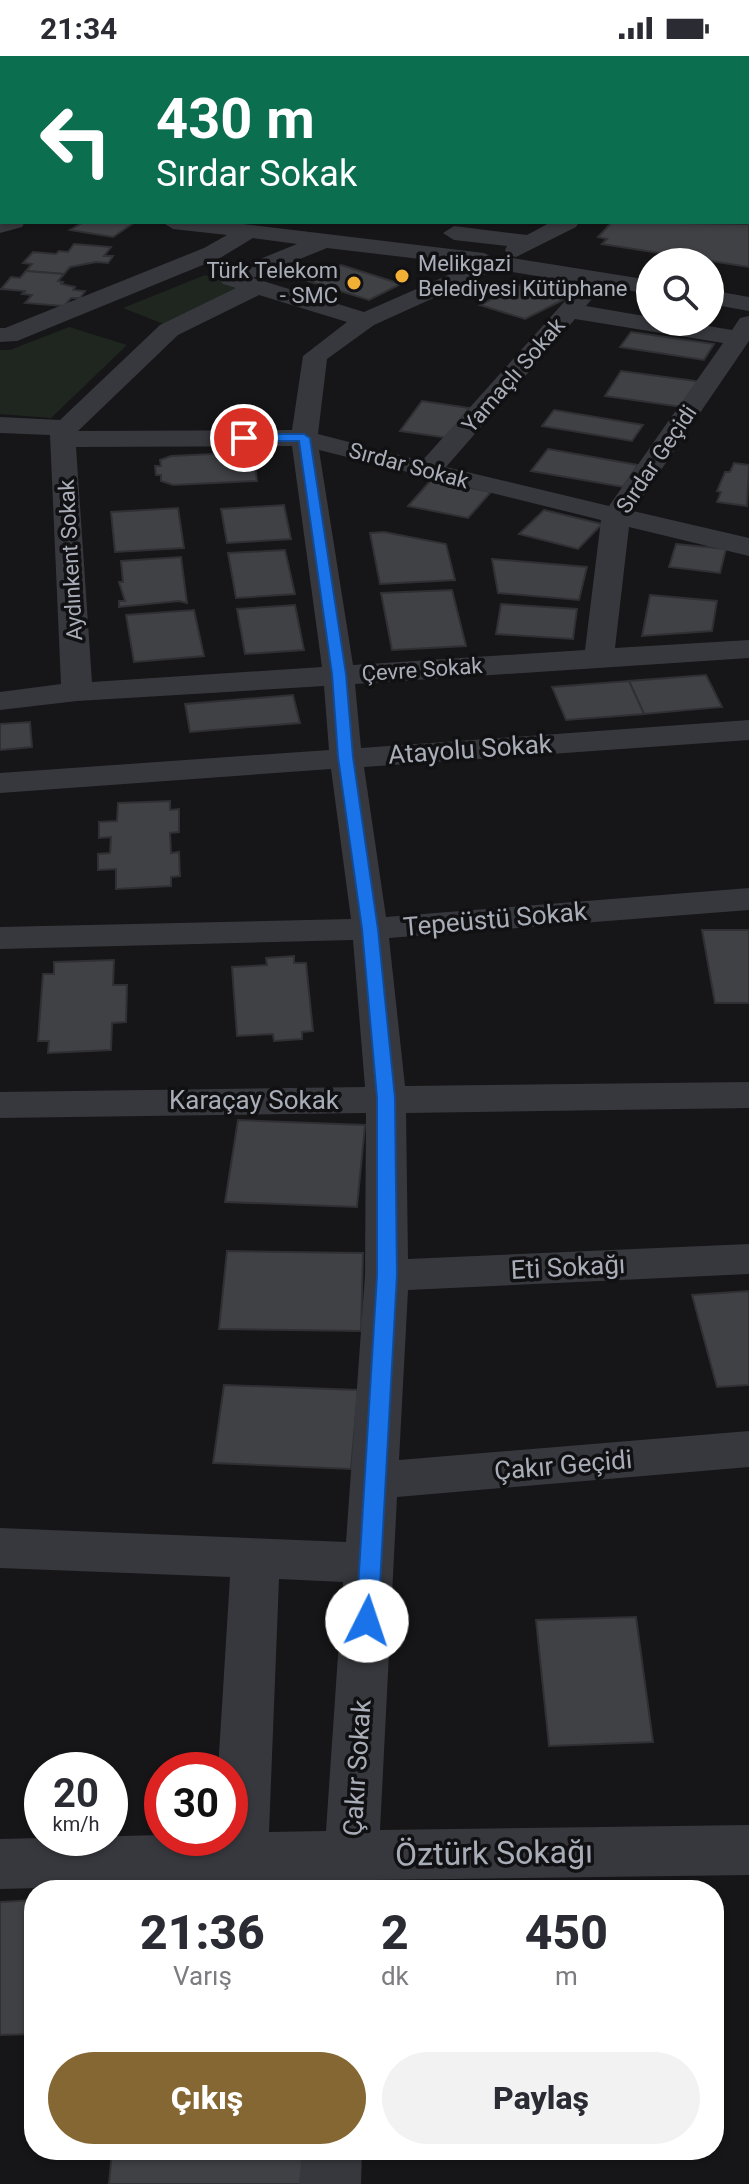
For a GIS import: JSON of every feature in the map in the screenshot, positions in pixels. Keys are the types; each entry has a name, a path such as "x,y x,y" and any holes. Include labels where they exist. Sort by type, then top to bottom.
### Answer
{"street":[{"path":"211,224 438,245 636,275"},
{"path":"323,241 231,279 366,320 508,255 564,224"},
{"path":"0,335 8,336 212,253 249,226 323,241 508,255"},
{"path":"427,230 508,255 584,294 746,327"},
{"path":"64,434 169,330 255,288"},
{"path":"584,294 636,288"},
{"path":"724,289 749,293"},
{"path":"584,294 636,302"},
{"name":"Yamaçlı Sokak","path":"428,471 584,294"},
{"path":"724,300 749,304"},
{"path":"724,318 746,327"},
{"name":"Çakır Sokak","path":"350,1873 377,1480 387,1275 386,1098 370,929 346,757 339,674 304,438 315,356 366,320"},
{"name":"Sırdar Geçidi","path":"599,658 616,516 746,327"},
{"name":"Sırdar Sokak","path":"0,425 64,434 304,438 428,471 749,547"},
{"name":"Aydınkent Sokak","path":"64,434 77,692"},
{"name":"Çevre Sokak","path":"0,701 77,692 749,649"},
{"name":"Atayolu Sokak","path":"0,783 749,730"},
{"name":"Tepeüstü Sokak","path":"0,938 370,929 749,899"},
{"name":"Karaçay Sokak","path":"0,1105 749,1095"},
{"name":"Eti Sokağı","path":"387,1275 749,1259"},
{"name":"Çakır Geçidi","path":"377,1480 749,1449"},
{"path":"0,1548 371,1563"},
{"path":"240,1858 256,1558"},
{"name":"Öztürk Sokağı","path":"0,1864 240,1858 350,1873 749,1850"},
{"path":"330,2184 331,2160"}],"shaded area":[{"path":"205,275 247,290 166,325 123,308"},
{"path":"69,327 127,345 51,418 0,414 0,350 10,350"}],"building":[{"path":"80,224 132,224 113,237 70,230"},
{"path":"610,224 749,224 749,267 724,263 724,248 636,249 602,244 607,239 598,237"},
{"path":"74,244 111,247 104,256 113,256 108,263 70,267 64,274 26,271 32,264 23,263 33,252 68,252"},
{"name":"Türk Telekom - SMC","path":"341,265 401,284 369,300 308,281"},
{"path":"26,271 64,274 58,281 63,282 61,284 85,291 80,298 71,298 64,306 25,303 32,295 22,294 25,291 1,289 11,277 20,278"},
{"path":"528,281 573,295 525,319 480,305"},
{"path":"631,332 636,333 636,336 714,344 704,360 620,347"},
{"path":"621,371 703,382 689,408 605,396"},
{"path":"422,401 469,408 448,438 400,431"},
{"path":"554,410 643,425 632,441 542,426"},
{"path":"548,449 638,465 623,487 531,471"},
{"path":"253,452 257,481 173,485 161,481 161,475 156,475 155,466 161,466 160,460 171,456"},
{"path":"734,463 749,465 747,506 717,502 721,492 717,491 725,472 730,472"},
{"path":"431,480 491,492 468,518 408,506"},
{"path":"284,505 291,539 227,543 221,509"},
{"path":"178,508 184,548 115,552 111,512"},
{"path":"544,510 602,524 578,549 519,534"},
{"path":"384,532 446,544 455,580 380,584 370,533"},
{"path":"676,544 726,549 720,573 669,567"},
{"path":"285,550 295,594 236,598 228,553"},
{"path":"181,557 187,603 179,601 119,607 119,601 125,601 119,582 123,582 121,561"},
{"path":"492,559 587,567 579,600 498,593"},
{"path":"452,590 466,646 392,650 381,593"},
{"path":"650,595 717,601 712,631 642,636"},
{"path":"501,604 577,609 573,639 496,634"},
{"path":"295,605 304,650 245,654 237,609"},
{"path":"194,610 204,656 134,662 126,615"},
{"path":"706,675 722,707 644,714 629,681"},
{"path":"629,681 644,714 566,720 552,687"},
{"path":"293,695 300,723 190,732 185,704"},
{"path":"30,722 32,747 0,750 0,724"},
{"path":"170,801 170,810 179,809 179,832 170,833 171,853 179,852 180,876 171,877 171,886 116,889 116,869 98,870 98,854 110,853 111,837 99,838 99,822 117,821 118,803"},
{"path":"702,930 749,930 749,1003 715,1003"},
{"path":"294,956 294,963 306,963 313,1031 302,1032 302,1039 274,1041 273,1034 237,1036 232,967 267,965 266,958"},
{"path":"114,960 113,985 127,985 126,1022 112,1023 111,1050 48,1053 49,1041 38,1041 43,974 54,974 54,962"},
{"path":"238,1120 365,1125 357,1207 225,1202"},
{"path":"227,1251 363,1253 361,1331 219,1329"},
{"path":"749,1291 749,1385 717,1387 692,1295"},
{"path":"224,1385 358,1390 351,1469 213,1463"},
{"path":"636,1617 653,1742 549,1746 536,1620"},
{"path":"24,1901 24,2034 0,2035 0,1902"},
{"path":"111,2160 307,2160 306,2184 109,2184"}],"place":[{"name":"Melikgazi Belediyesi Kütüphane","path":"402,276"},
{"name":"Türk Telekom - SMC","path":"354,283"}],"route":[{"path":"244,438 304,438 339,674 346,757 370,929 386,1098 387,1275 367,1621"}]}
